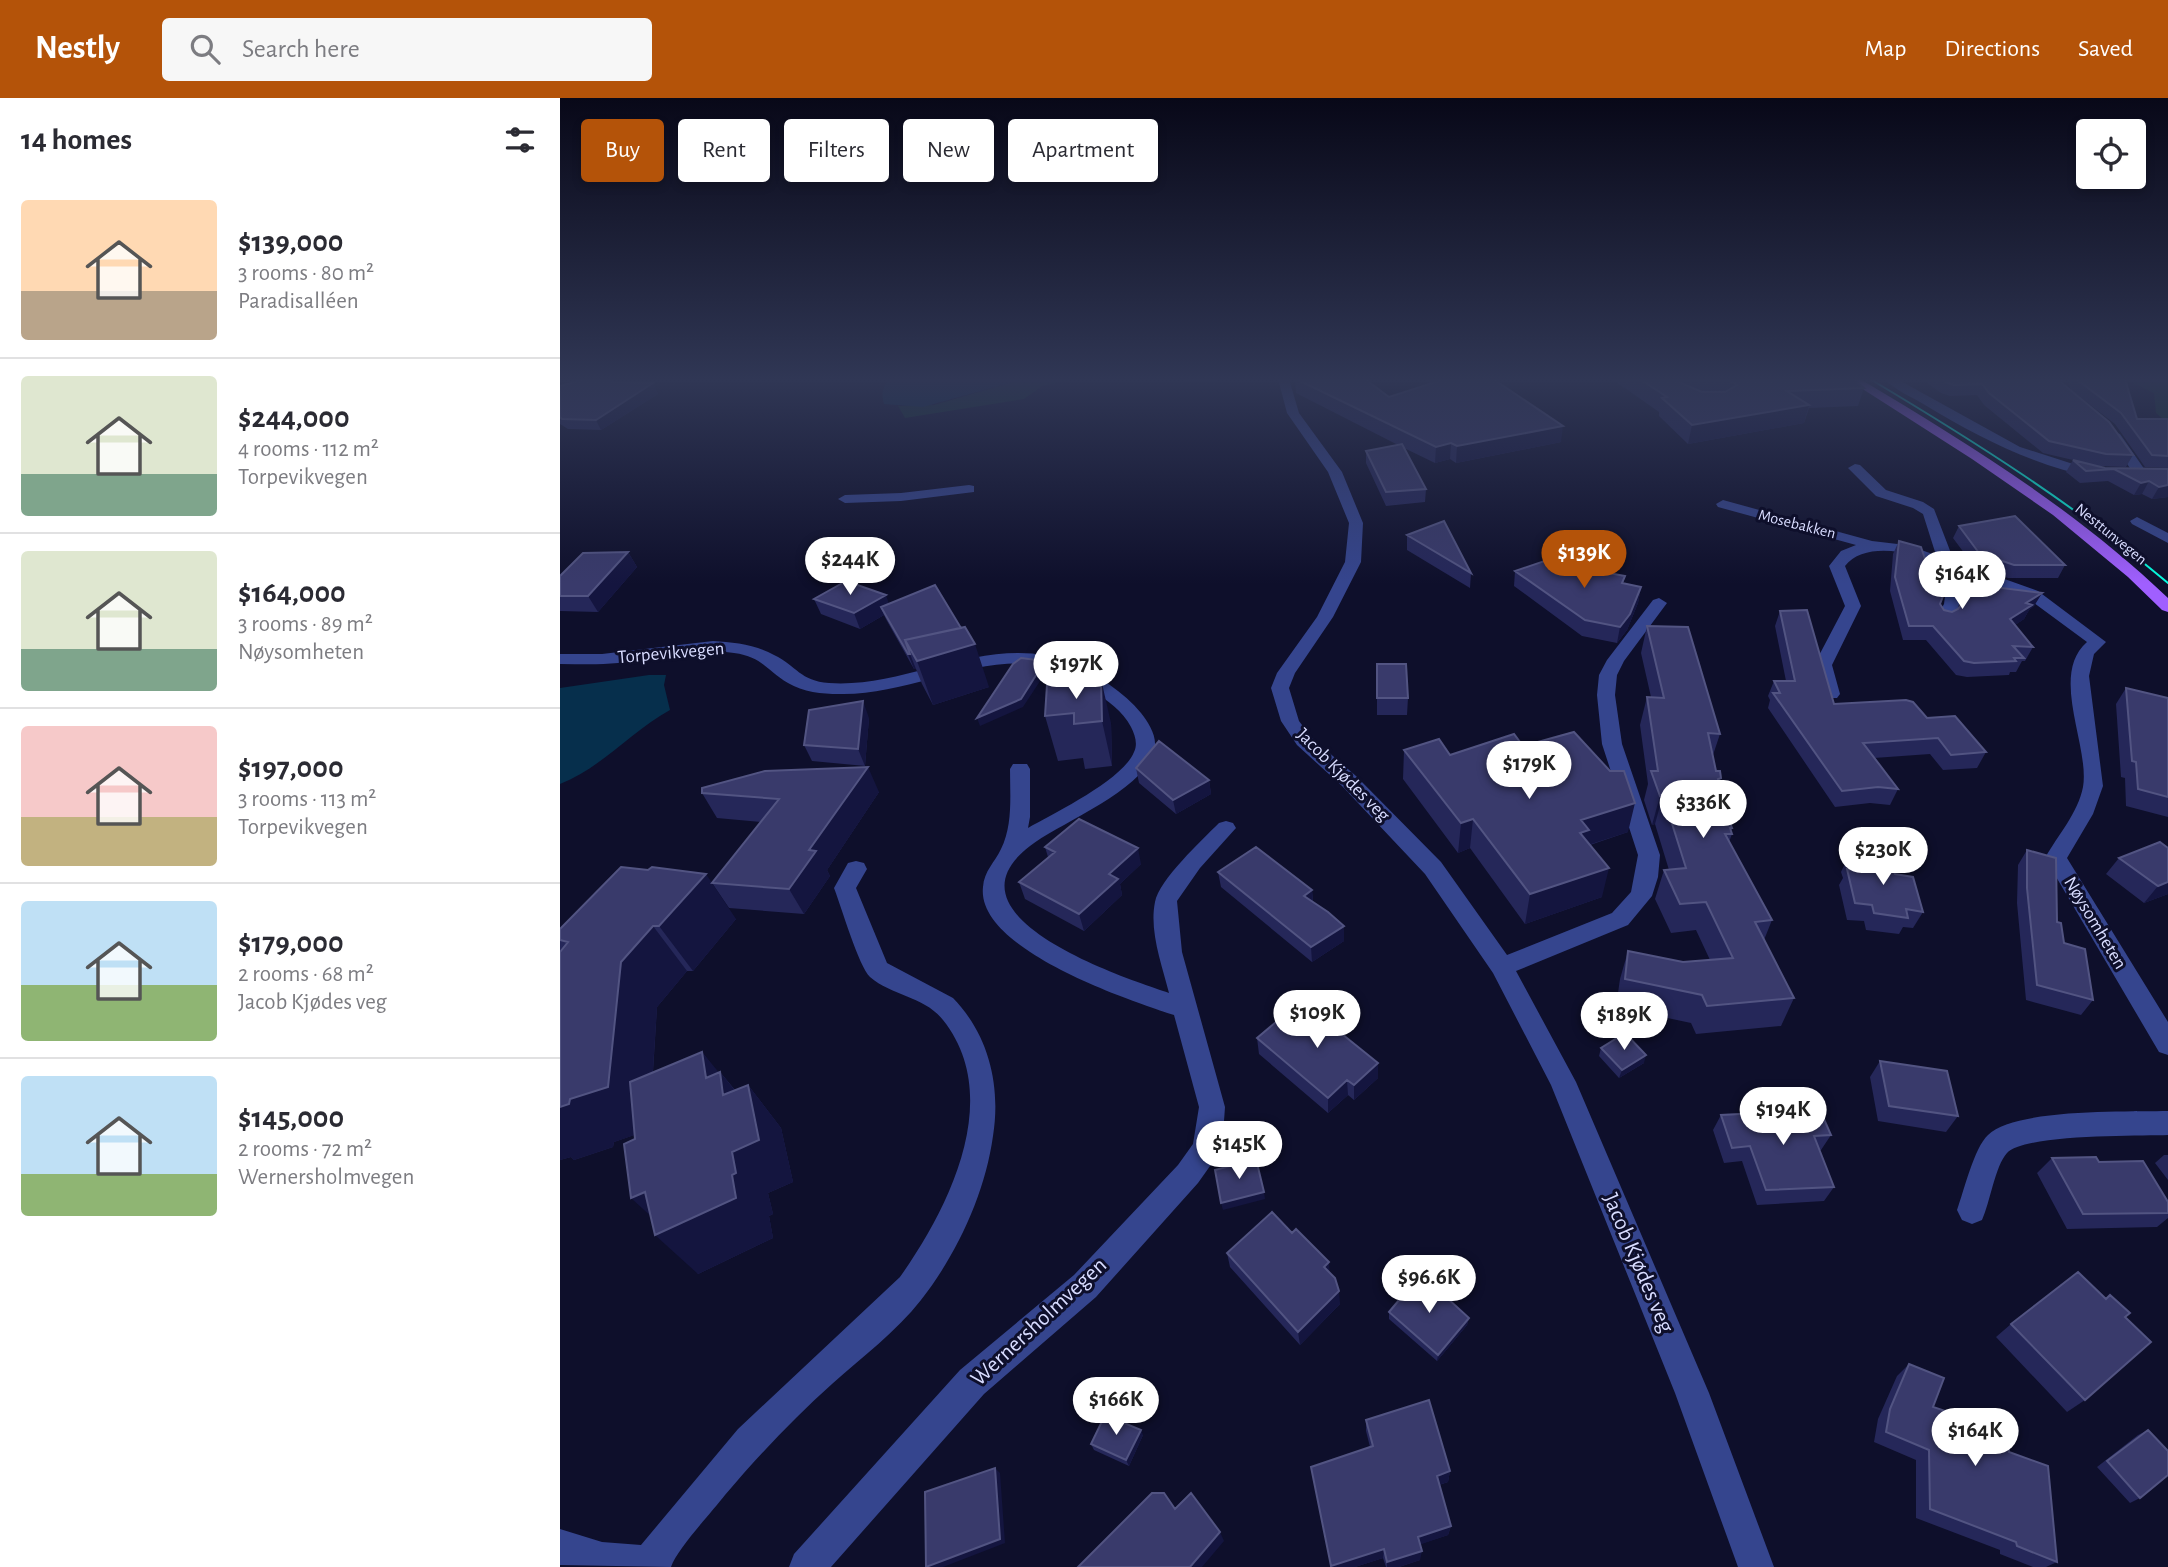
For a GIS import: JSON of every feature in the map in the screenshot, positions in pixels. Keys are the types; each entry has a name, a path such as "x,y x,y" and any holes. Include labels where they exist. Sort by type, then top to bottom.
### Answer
{"main road":[{"name":"Nesttunvegen","path":"1957,448 2104,548 2168,607"}],"street":[{"name":"Jacob Kjødes veg","path":"1318,448 1335,472 1356,523 1353,562 1325,618 1286,673 1280,688 1290,721 1304,741 1349,781 1433,868 1503,967 1563,1082 1692,1393 1756,1567"},
{"path":"2013,448 2077,470 2156,474"},
{"path":"2117,448 2128,474"},
{"path":"1855,468 1881,493 1918,505 1929,512 1952,568 1952,604 1944,619"},
{"path":"845,499 901,497 969,489"},
{"name":"Mosebakken","path":"1723,504 1871,545 1901,548 2032,594 2098,642"},
{"path":"2137,522 2168,539"},
{"name":"Mosebakken","path":"1831,694 1823,665 1853,606 1837,566 1846,554 1871,545"},
{"path":"1503,967 1620,919 1641,896 1647,877 1649,855 1612,744 1606,695 1608,676 1616,660 1658,603"},
{"name":"Nøysomheten","path":"2098,642 2084,654 2081,670 2081,703 2091,740 2094,784 2078,823 2056,858 2168,1044"},
{"name":"Torpevikvegen","path":"560,659 603,659 678,648 732,647 771,659 791,678 806,684 844,689 889,685 968,665 1023,660 1054,662 1084,678 1119,701 1141,728 1146,748 1142,758 1130,772 1108,789 1012,849 1002,864 993,889 999,912 1055,956 1154,999 1186,1008"},
{"name":"Torpevikvegen","path":"1012,849 1020,817 1020,769"},
{"name":"Wernersholmvegen","path":"807,1567 972,1382 1085,1286 1188,1174 1205,1150 1212,1107 1166,932 1167,900 1192,863 1226,828"},
{"path":"560,1547 603,1560 651,1565 699,1499 750,1441 910,1288 942,1240 964,1198 971,1175 982,1112 982,1086 974,1051 961,1025 945,1006 926,991 877,969 845,888 856,869"},
{"path":"1972,1210 1996,1146 2006,1137 2030,1130 2168,1123"}],"water":[{"path":"666,675 664,685 670,710 589,769 560,784 560,688"}],"building":[{"path":"1404,448 1426,489 1386,492 1366,451"},
{"path":"2078,448 2128,448 2133,455 2106,454"},
{"path":"2147,448 2168,448 2168,456 2152,455"},
{"path":"2073,460 2105,468 2168,469 2168,485 2159,487 2149,481 2141,483 2114,469 2086,471"},
{"path":"2015,516 2065,565 2014,565 1979,553 1959,526"},
{"path":"1444,521 1471,573 1407,535"},
{"path":"1899,541 1921,547 1932,580 1949,581 1940,604 1944,610 1952,612 1958,609 1966,598 1970,584 2042,593 2026,603 2032,605 2010,619 2033,647 2013,646 2024,658 2014,658 2016,661 1964,661 1933,626 1909,626 1895,577"},
{"path":"628,552 588,596 560,596 560,576 583,553"},
{"path":"1565,554 1587,569 1625,576 1622,583 1641,587 1630,614 1620,627 1585,620 1515,571"},
{"path":"846,581 886,595 854,613 814,599"},
{"path":"935,585 961,628 905,640 908,654 881,607"},
{"path":"1807,610 1834,704 1906,700 1913,702 1927,718 1955,716 1986,752 1951,755 1938,738 1863,743 1898,789 1878,787 1842,791 1773,693 1780,693 1774,681 1795,681 1780,611"},
{"path":"1647,626 1688,627 1720,734 1708,733 1716,771 1720,771 1721,778 1718,779 1728,806 1724,806 1732,828 1732,834 1725,834 1772,920 1755,922 1794,998 1707,1006 1702,995 1625,979 1628,951 1683,962 1733,958 1706,902 1680,904 1664,870 1686,868 1663,795 1660,796 1651,771 1658,771 1647,697 1664,698"},
{"path":"965,627 975,644 917,661 905,640"},
{"path":"1021,658 1045,661 1021,699 977,718 1013,664"},
{"path":"1377,664 1406,664 1408,698 1377,698"},
{"path":"1101,679 1102,721 1074,724 1074,713 1045,716 1047,685"},
{"path":"2126,688 2168,698 2168,797 2138,789 2136,762 2132,761"},
{"path":"863,701 858,749 804,745 809,710"},
{"path":"1574,732 1610,771 1624,771 1635,803 1581,820 1589,830 1580,833 1609,868 1530,894 1473,819 1461,823 1404,750 1439,739 1450,755 1514,734 1523,746"},
{"path":"1159,741 1209,780 1173,800 1136,768"},
{"path":"868,767 809,850 816,851 789,889 712,883 779,799 702,793 702,788 765,771"},
{"path":"1079,819 1138,848 1109,874 1118,879 1079,914 1019,882 1055,852 1045,847"},
{"path":"2160,842 2168,848 2168,882 2158,886 2119,858"},
{"path":"1256,847 1312,890 1304,896 1344,926 1311,947 1218,872"},
{"path":"2027,850 2056,858 2057,922 2061,923 2064,943 2085,949 2093,1000 2037,985 2027,888"},
{"path":"1849,855 1891,860 1895,874 1913,877 1923,912 1906,909 1908,918 1874,913 1872,905 1855,903 1847,869 1853,870"},
{"path":"621,867 648,870 652,867 706,874 659,926 653,926 621,962 608,1087 570,1099 569,1104 560,1107 560,952 568,942 560,940 560,929"},
{"path":"1301,1001 1378,1063 1354,1085 1347,1080 1328,1098 1257,1038"},
{"path":"1625,1033 1646,1055 1622,1070 1601,1048"},
{"path":"702,1052 706,1078 720,1072 723,1095 748,1085 759,1140 732,1152 736,1173 732,1175 736,1198 655,1235 645,1192 631,1198 624,1144 635,1139 630,1082"},
{"path":"1880,1061 1947,1071 1958,1116 1889,1106"},
{"path":"1820,1110 1831,1135 1814,1136 1834,1187 1766,1190 1750,1146 1732,1148 1721,1115"},
{"path":"2096,1157 2099,1162 2143,1161 2168,1202 2168,1213 2083,1214 2052,1158"},
{"path":"1256,1159 1264,1192 1221,1203 1215,1170"},
{"path":"1272,1212 1292,1233 1296,1229 1329,1262 1324,1267 1335,1278 1339,1291 1298,1332 1227,1253"},
{"path":"2078,1272 2106,1299 2110,1295 2130,1313 2125,1317 2151,1342 2085,1400 2011,1324"},
{"path":"1421,1274 1469,1318 1438,1355 1389,1312"},
{"path":"1909,1364 1944,1378 1933,1407 2008,1432 2009,1452 2048,1466 2057,1562 2017,1546 2016,1542 1930,1509 1929,1450 1886,1432 1890,1409"},
{"path":"1429,1400 1450,1471 1437,1476 1451,1526 1418,1537 1422,1551 1387,1562 1384,1549 1331,1566 1311,1467 1373,1446 1366,1420"},
{"path":"1105,1415 1141,1430 1126,1460 1091,1444"},
{"path":"2148,1430 2168,1451 2168,1475 2140,1498 2107,1461"},
{"path":"995,1468 1000,1539 926,1567 925,1492"},
{"path":"1152,1493 1164,1493 1175,1509 1191,1493 1220,1532 1190,1567 1078,1567"}],"tram line":[{"path":"1980,448 2097,527 2168,583"}]}
